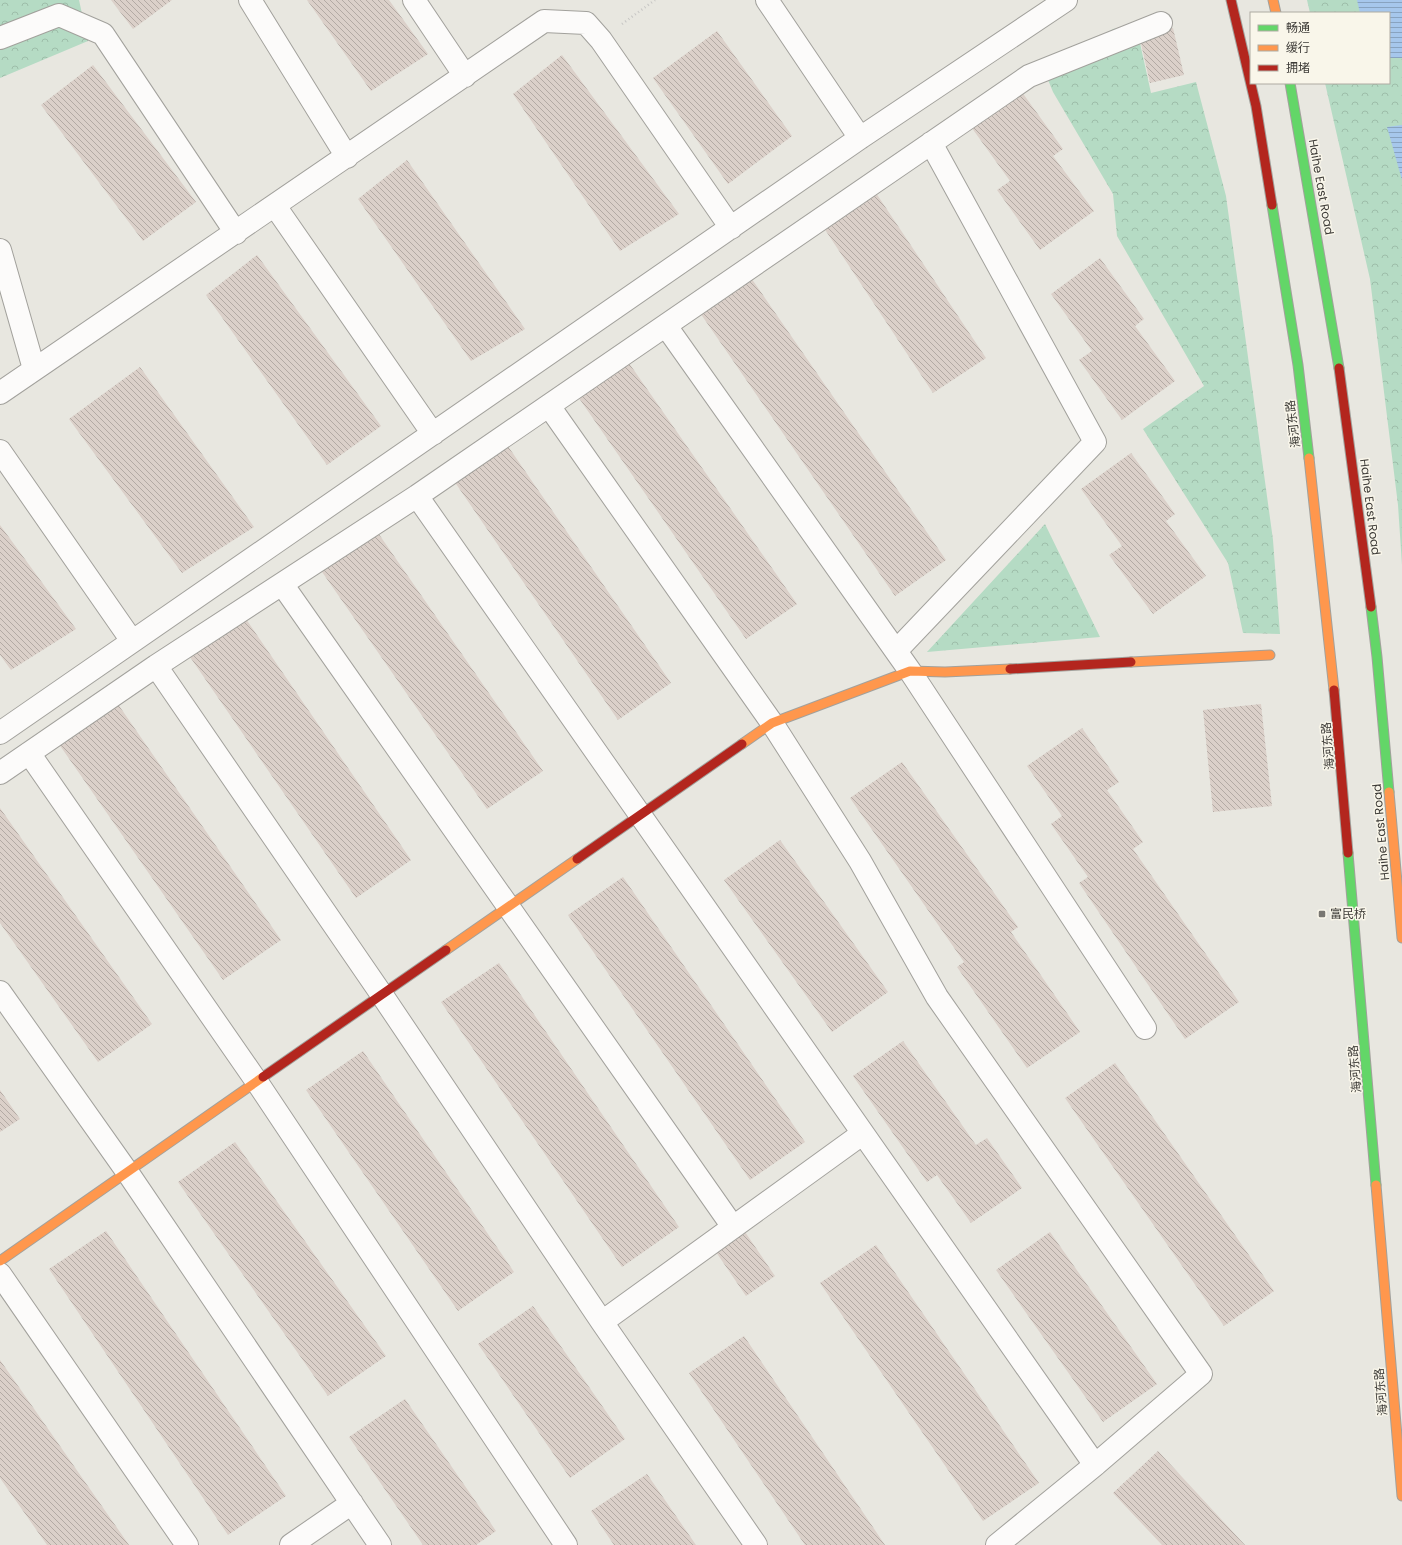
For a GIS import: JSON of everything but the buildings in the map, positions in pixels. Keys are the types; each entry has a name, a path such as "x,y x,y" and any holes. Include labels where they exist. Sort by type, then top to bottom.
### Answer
{"main road":[{"name":"海河东路","path":"1230,0 1250,82"},
{"path":"1273,0 1276,12"},
{"name":"海河东路","path":"1251,84 1256,106 1296,357 1331,653 1402,1496"},
{"name":"Haihe East Road","path":"1290,84 1341,381 1377,658 1402,938"},
{"path":"0,1261 772,723 910,671 945,672 1270,655"}],"street":[{"path":"250,0 347,157"},
{"path":"414,0 465,76"},
{"path":"767,0 860,138"},
{"path":"0,732 860,138 1066,0"},
{"path":"0,38 59,15 102,34 236,233"},
{"path":"0,393 544,21 586,23 601,40 731,228"},
{"path":"0,773 156,666 417,496 1029,76 1161,23"},
{"path":"896,651 1096,442 931,143"},
{"path":"275,206 433,434"},
{"path":"0,250 34,369"},
{"path":"666,326 910,671 1145,1028"},
{"path":"549,406 772,723 860,861 937,997 1201,1374 1095,1465 997,1545"},
{"path":"0,451 132,641"},
{"path":"417,496 1095,1465"},
{"path":"282,584 733,1226"},
{"path":"156,666 382,995 602,1322 756,1545"},
{"path":"29,753 257,1082 566,1545"},
{"path":"0,992 128,1173 380,1545"},
{"path":"602,1322 862,1134"},
{"path":"0,1274 187,1545"},
{"path":"291,1545 352,1502"}],"path":[{"path":"601,40 655,0"}],"green space":[{"path":"0,0 79,0 88,41 0,78"},
{"path":"1307,0 1402,0 1402,565 1398,505 1370,279 1325,84 1390,84 1390,12 1310,12"},
{"path":"1136,25 1151,93 1196,82 1226,196 1273,540 1280,634 1243,633 1228,563 1143,429 1204,386 1117,236 1113,194 1053,92 1044,70 1113,29"},
{"path":"1045,524 1100,637 927,652"}],"water":[{"path":"1357,0 1402,0 1402,58 1390,58 1390,12 1360,12"},
{"path":"1402,125 1402,180 1387,127"}],"traffic: fast":[{"path":"1290,84 1339,368"},
{"path":"1272,205 1298,365 1309,458"},
{"path":"1371,607 1389,792"},
{"path":"1348,853 1376,1185"}],"traffic: slow":[{"path":"1273,0 1276,12"},
{"path":"1309,458 1334,690"},
{"path":"1131,662 1270,655"},
{"path":"742,744 772,723 910,671 945,672 1010,669"},
{"path":"1389,792 1402,938"},
{"path":"446,950 577,859"},
{"path":"0,1261 263,1077"},
{"path":"1376,1185 1402,1496"}],"traffic: jam":[{"path":"1231,0 1250,81"},
{"path":"1251,84 1256,106 1272,205"},
{"path":"1339,368 1371,607"},
{"path":"1010,669 1131,662"},
{"path":"1334,690 1348,853"},
{"path":"577,859 742,744"},
{"path":"263,1077 446,950"}],"place":[{"name":"富民桥","path":"1322,914"}]}
